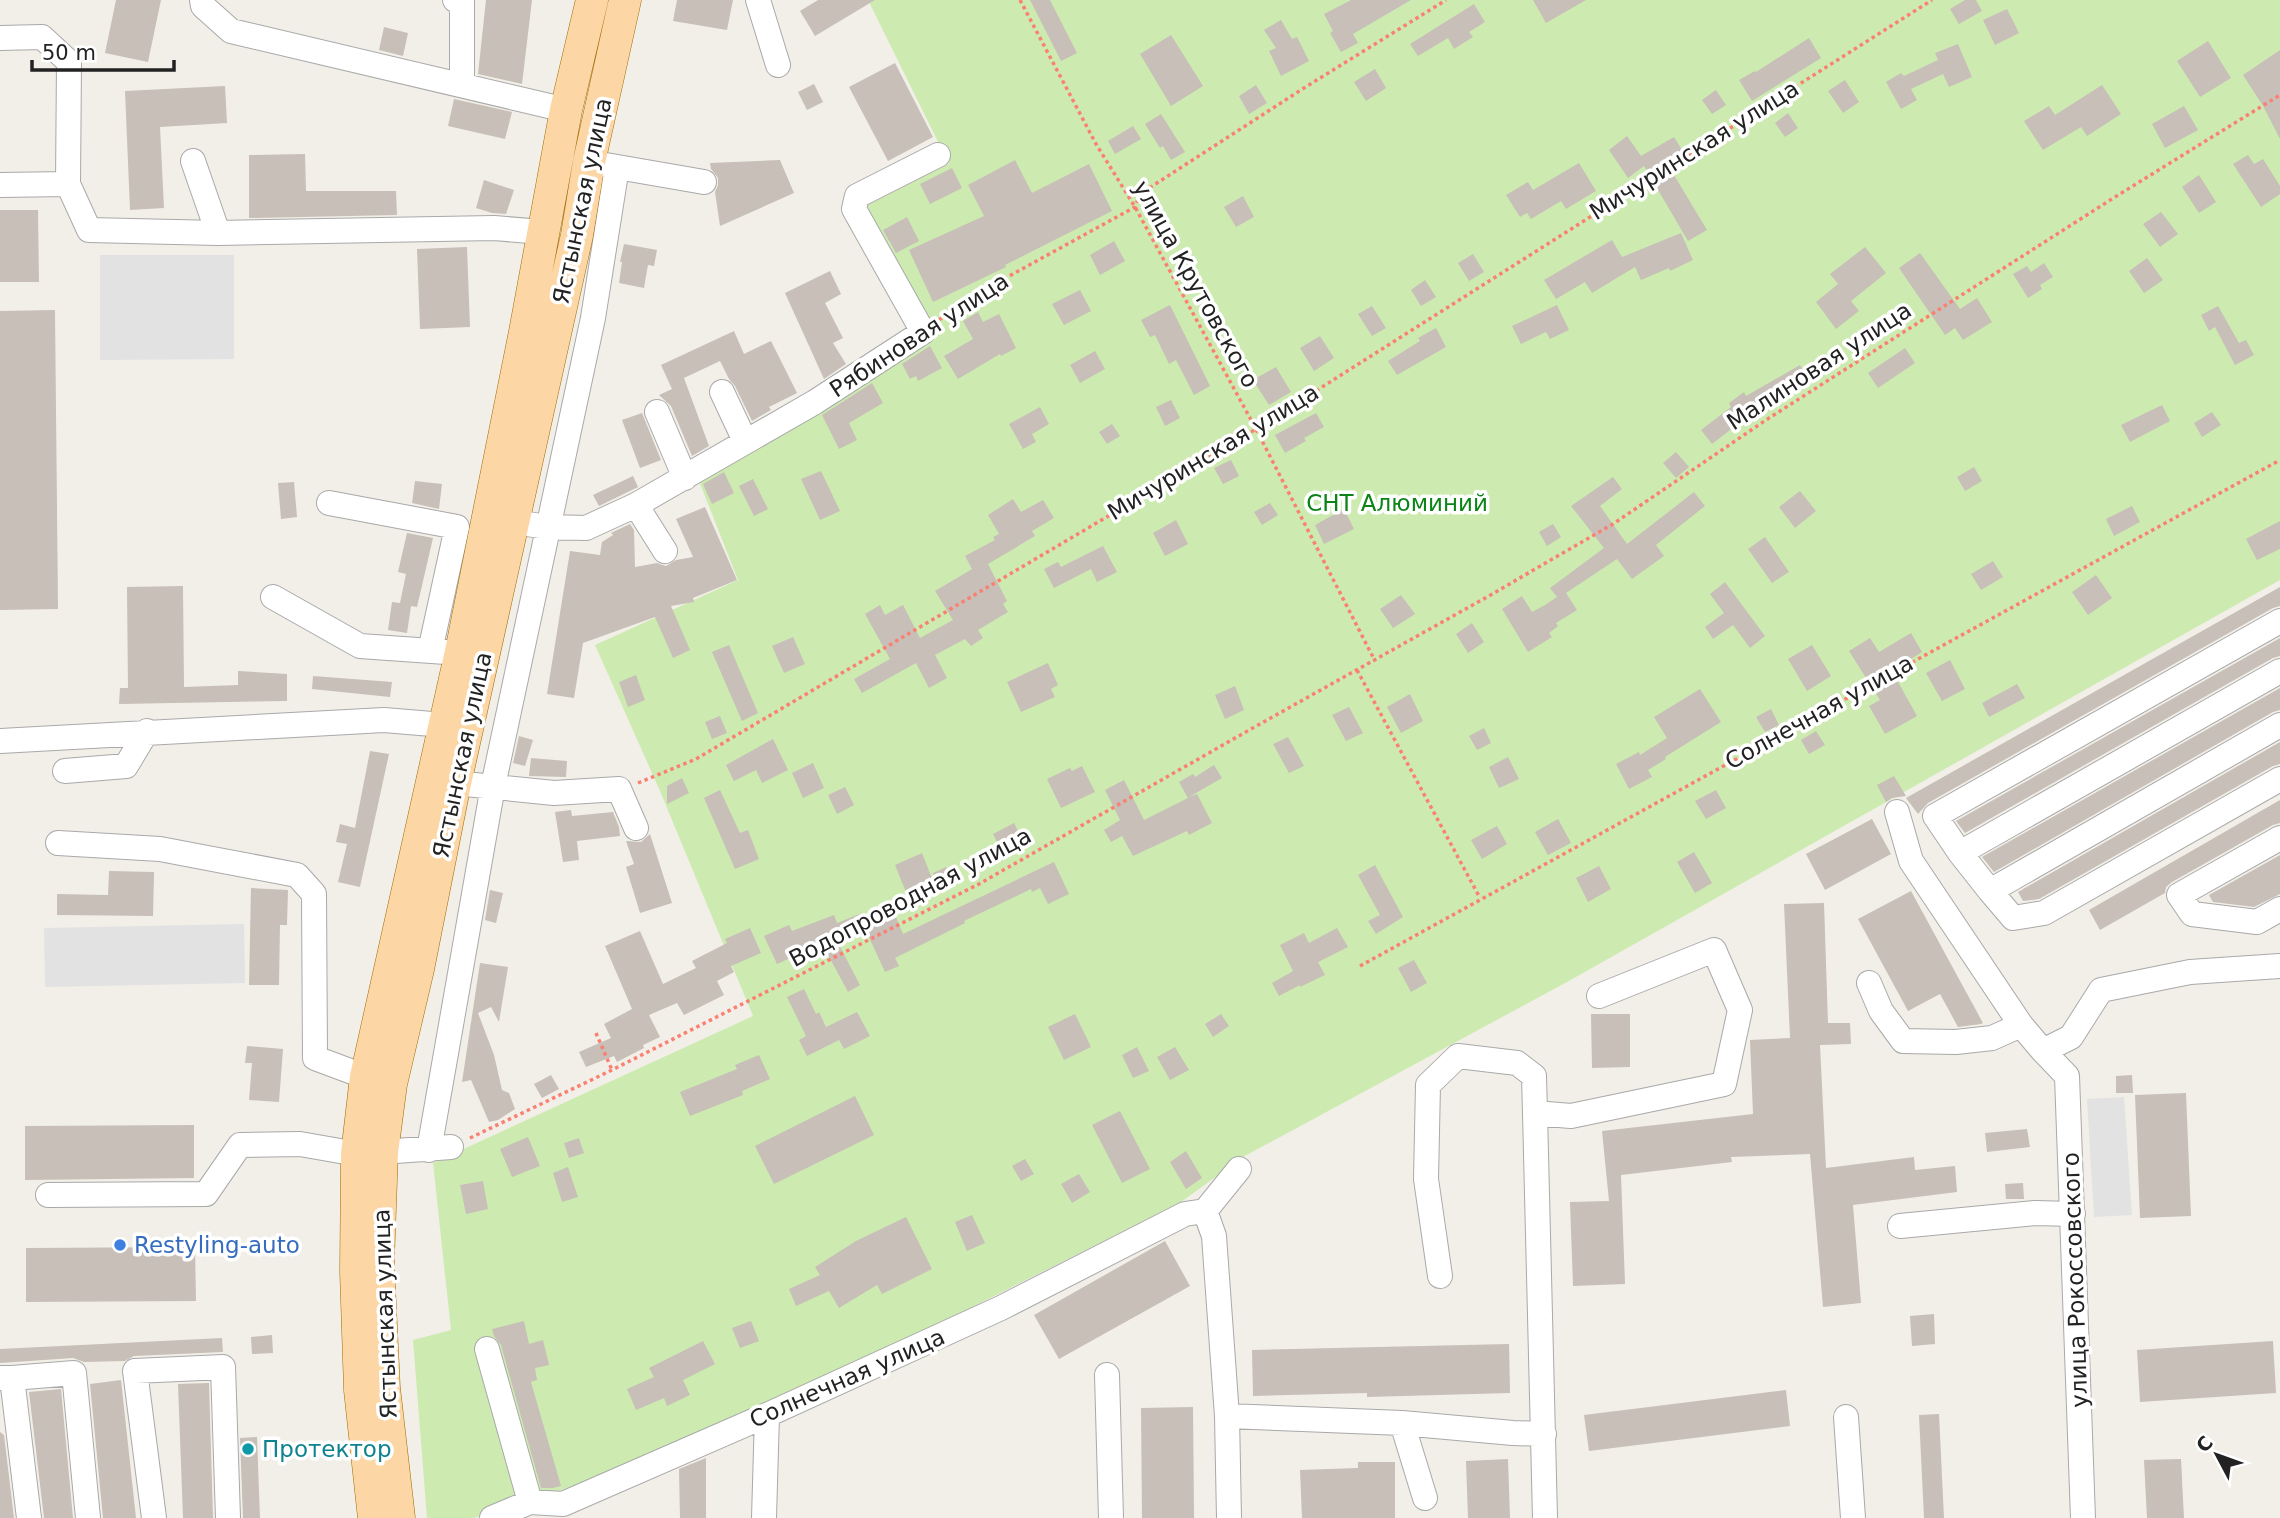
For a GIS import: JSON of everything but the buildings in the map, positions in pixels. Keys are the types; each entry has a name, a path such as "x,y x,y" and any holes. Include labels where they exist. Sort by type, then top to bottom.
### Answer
{"main road":[{"name":"Ястынская улица","path":"399,1518 384,1388 366,1077 444,725 445,651 525,332 568,102 592,0"},
{"name":"Ястынская улица","path":"374,1518 360,1390 356,1272 370,1153 391,1084 418,969 455,783 577,235 603,164 625,0"}],"street":[{"path":"202,0 203,6 231,31 461,85 568,102 575,0"},
{"path":"455,0 462,2 461,85"},
{"path":"758,0 778,65"},
{"path":"0,38 42,37 69,62 68,184 89,230 218,233 494,228 542,232"},
{"path":"923,332 855,209 857,195 938,155"},
{"path":"193,161 218,233"},
{"path":"48,1195 206,1194 240,1145 300,1144 370,1153 440,1148 493,786 593,318 603,164 705,182"},
{"path":"0,185 68,184"},
{"name":"Рябиновая улица","path":"513,522 548,527 586,528 636,505 815,402 923,332"},
{"path":"722,392 746,441"},
{"path":"657,412 685,478"},
{"path":"273,597 360,646 445,651 457,527 329,503"},
{"path":"636,505 664,551"},
{"path":"2280,621 1935,816 1959,853 2013,918 2044,913 2280,779"},
{"path":"1959,853 2280,671"},
{"path":"0,741 384,720 444,725"},
{"path":"1990,891 2280,725"},
{"path":"65,771 126,766 147,731"},
{"path":"455,783 554,793 619,789 636,828"},
{"name":"улица Рокоссовского","path":"1897,813 1911,861 2021,1025 2067,1076 2083,1518"},
{"path":"2280,838 2179,895 2192,914 2206,916 2257,922 2280,909"},
{"path":"58,843 160,849 297,875 314,894 315,1058 366,1077"},
{"path":"1535,1112 1571,1116 1724,1084 1740,1010 1714,950 1599,996"},
{"path":"2043,1051 2071,1037 2101,990 2190,972 2280,966"},
{"path":"1869,983 1881,1011 1903,1041 1955,1042 1992,1038 2021,1025"},
{"path":"1440,1276 1426,1179 1428,1085 1458,1056 1517,1063 1534,1076 1545,1518"},
{"path":"1229,1518 1227,1416 1214,1236 1195,1213 1239,1169"},
{"name":"Солнечная улица","path":"497,1516 530,1502 563,1504 1001,1308 1195,1213"},
{"path":"1900,1226 2035,1213 2073,1214"},
{"path":"487,1349 530,1502"},
{"path":"154,1518 135,1371 223,1367 228,1518"},
{"path":"29,1518 6,1378 74,1373 88,1518"},
{"path":"1107,1375 1111,1518"},
{"path":"764,1518 767,1415"},
{"path":"1227,1416 1402,1423 1544,1434"},
{"path":"1846,1417 1853,1518"},
{"path":"1402,1423 1424,1498"}],"path":[{"name":"улица Крутовского","path":"1020,0 1096,144 1135,207 1255,429 1375,661"},
{"name":"Рябиновая улица","path":"923,332 960,303 1135,207 1140,194 1446,0"},
{"name":"Мичуринская улица","path":"619,789 696,759 1255,429 1932,0"},
{"name":"Малиновая улица","path":"1375,661 1613,524 1766,420 2280,95"},
{"name":"Солнечная улица","path":"1360,966 2280,460"},
{"name":"Водопроводная улица","path":"440,1148 612,1070 979,884 1375,661"},
{"path":"1357,670 1480,898"},
{"path":"596,1033 612,1070"}],"green space":[{"name":"СНТ Алюминий","path":"868,0 2280,0 2280,580 1567,982 1243,1157 1181,1202 897,1345 718,1431 567,1488 474,1518 427,1518 413,1340 451,1330 433,1163 753,1016 660,791 595,645 738,580 699,481 919,348 844,214 949,164"}],"shaded area":[{"path":"100,255 234,255 234,359 100,360"},
{"path":"244,924 245,983 45,987 44,928"},
{"path":"2124,1097 2132,1215 2094,1217 2087,1099"}],"place":[{"name":"Restyling-auto","path":"120,1245"},
{"name":"Протектор","path":"248,1449"}]}
